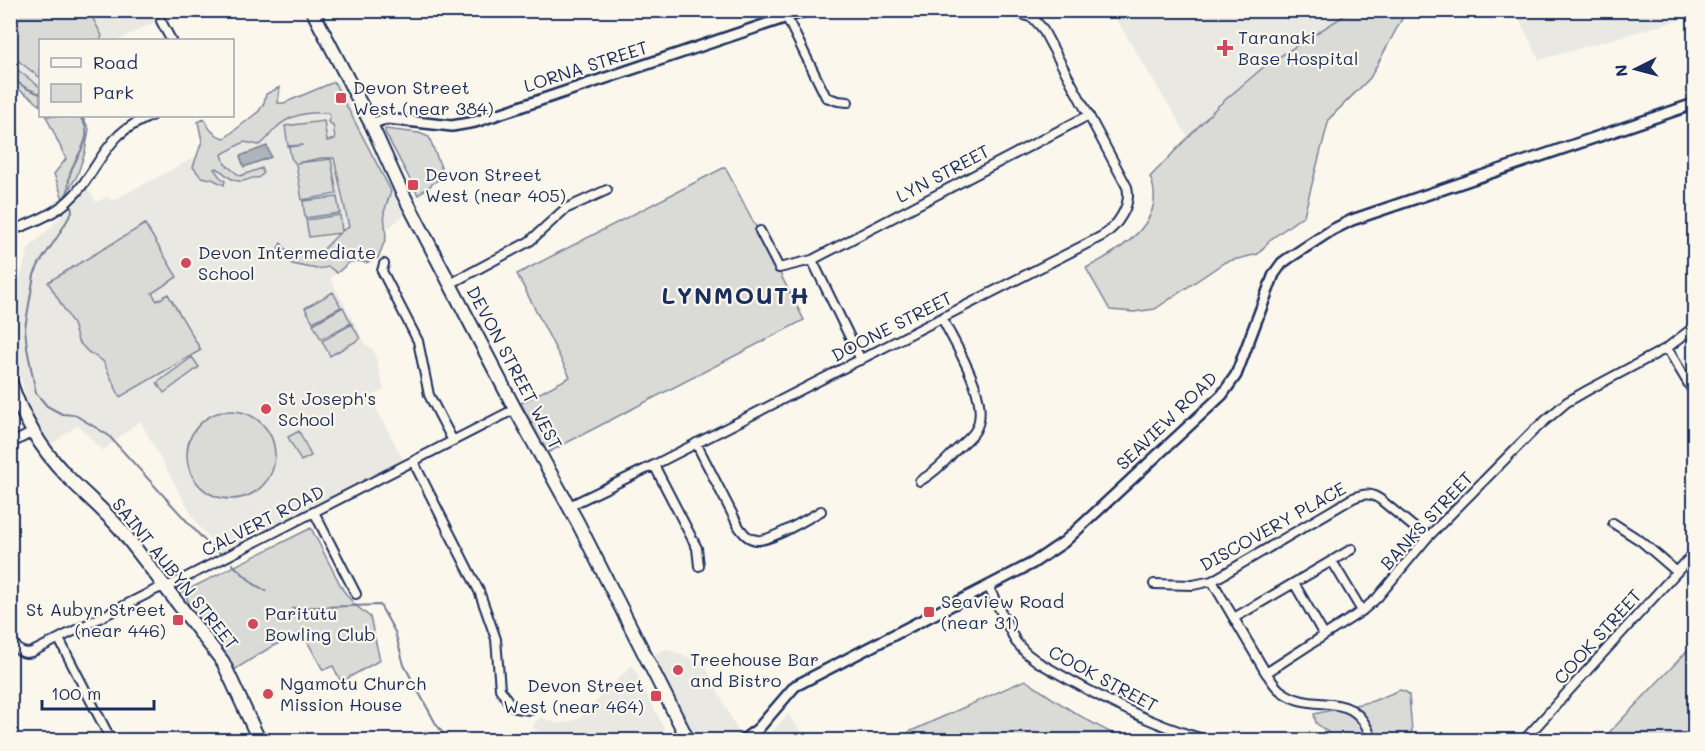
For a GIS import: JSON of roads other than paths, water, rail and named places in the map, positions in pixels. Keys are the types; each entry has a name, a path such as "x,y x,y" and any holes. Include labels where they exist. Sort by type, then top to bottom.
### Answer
{"main road":[{"name":"DEVON STREET WEST","path":"312,10 371,124 401,190 515,409 569,506 688,741"},
{"name":"SAINT AUBYN STREET","path":"10,380 33,432 58,467 114,522 223,662 259,741"}],"street":[{"name":"LORNA STREET","path":"371,124 388,119 452,126 475,122 808,10"},
{"path":"1009,10 1027,15 1038,23 1089,115"},
{"path":"787,18 826,97 848,102"},
{"path":"161,21 170,39"},
{"name":"SEAVIEW ROAD","path":"743,741 758,729 795,686 1033,563 1064,542 1222,395 1240,366 1270,280 1289,258 1352,220 1695,104"},
{"name":"LYN STREET","path":"760,231 779,268 812,260 1089,115"},
{"name":"DOONE STREET","path":"569,506 861,360 1108,232 1117,222 1127,203 1128,192 1089,115"},
{"path":"10,231 37,220 68,202 118,135 131,125 149,117"},
{"path":"450,284 530,241 565,209 607,190"},
{"path":"812,260 861,360"},
{"path":"384,264 382,271 417,341 429,395 453,441"},
{"path":"920,481 934,473 975,431 980,416 979,397 974,384 942,318"},
{"name":"BANKS STREET","path":"1266,673 1362,611 1377,598 1427,538 1550,416 1588,390 1667,348 1695,327"},
{"path":"1667,348 1695,393"},
{"name":"CALVERT ROAD","path":"10,637 18,650 24,653 32,652 157,589 173,584 515,409"},
{"path":"10,444 33,432"},
{"path":"696,443 739,527 750,538 756,540 768,538 821,511"},
{"path":"413,461 479,591 496,639 500,689 516,708 531,710"},
{"path":"654,465 697,548 699,566"},
{"name":"DISCOVERY PLACE","path":"1154,584 1193,585 1212,581 1353,498 1367,493 1381,500 1427,538"},
{"path":"314,512 356,594"},
{"path":"1613,523 1641,541 1677,572"},
{"path":"1234,618 1352,549"},
{"name":"COOK STREET","path":"1524,741 1695,553"},
{"path":"1332,561 1362,611"},
{"path":"1212,581 1276,687 1290,697 1344,706 1354,711 1368,727 1372,741"},
{"path":"1294,583 1324,635"},
{"name":"COOK STREET","path":"988,586 1016,642 1038,662 1136,715 1207,741"},
{"path":"58,639 111,741"}],"waterway":[{"path":"10,77 39,94"},
{"path":"68,194 70,174 86,138 84,123 80,117"},
{"path":"71,205 72,212 34,275 25,328 36,393 47,406 62,414 75,415 108,435 205,541 220,553"},
{"path":"232,564 254,584 266,591"},
{"path":"292,608 380,605 395,632 404,665 436,724 448,740"}],"place":[{"name":"Taranaki Base Hospital","path":"1225,48"},
{"name":"Devon Street West (near 384)","path":"341,98"},
{"name":"Devon Street West (near 405)","path":"413,185"},
{"name":"Devon Intermediate School","path":"186,263"},
{"name":"St Joseph's School","path":"266,409"},
{"name":"Seaview Road (near 31)","path":"929,612"},
{"name":"St Aubyn Street (near 446)","path":"178,620"},
{"name":"Paritutu Bowling Club","path":"253,624"},
{"name":"Treehouse Bar and Bistro","path":"678,670"},
{"name":"Ngamotu Church Mission House","path":"268,694"},
{"name":"Devon Street West (near 464)","path":"656,696"}],"district":[{"name":"LYNMOUTH","path":"736,296"}]}
